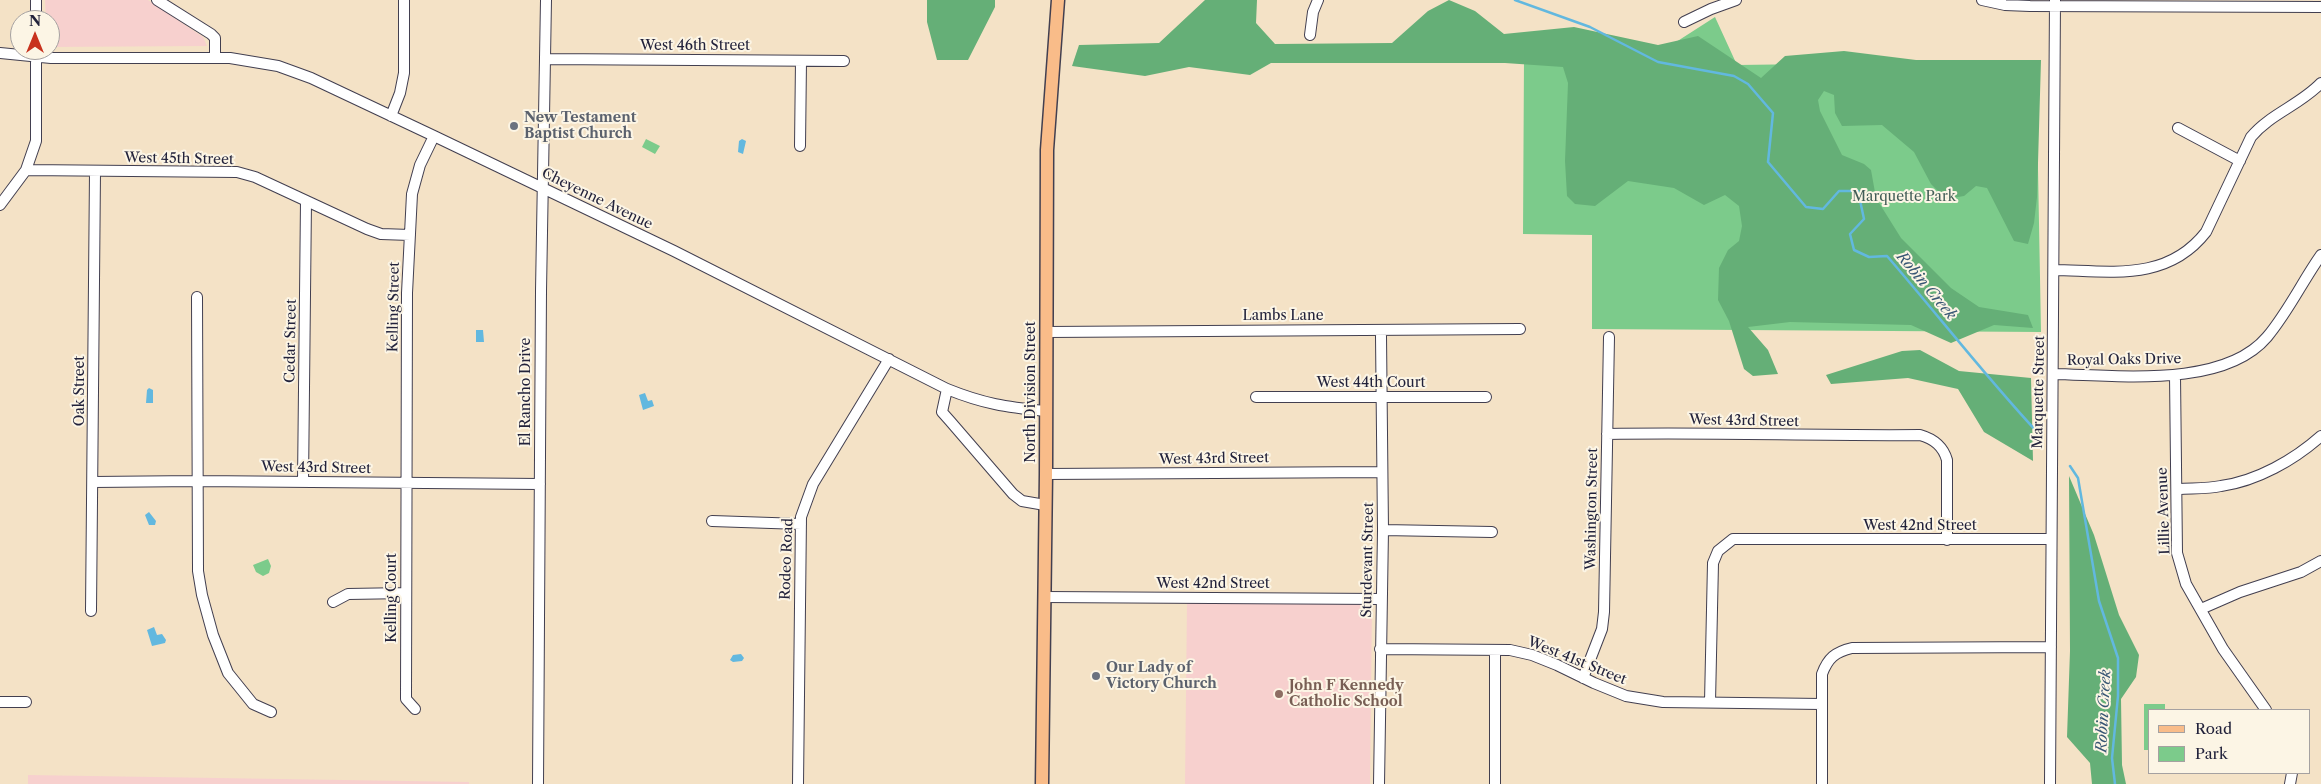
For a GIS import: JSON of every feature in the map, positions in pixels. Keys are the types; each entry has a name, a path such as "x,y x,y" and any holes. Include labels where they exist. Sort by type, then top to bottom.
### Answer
{"main road":[{"name":"North Division Street","path":"1042,784 1046,474 1047,150 1058,0"}],"street":[{"path":"60,58 215,58 215,38 211,34 157,0"},
{"path":"391,116 400,93 404,74 404,0"},
{"name":"El Rancho Drive","path":"538,784 546,0"},
{"path":"1310,35 1313,12 1318,0"},
{"path":"1684,22 1736,0"},
{"path":"1982,0 2005,5 2055,3 2321,7"},
{"name":"Marquette Street","path":"2050,784 2050,539 2055,3"},
{"name":"Cheyenne Avenue","path":"215,58 230,58 278,66 311,78 674,251 947,389 975,401 995,406 1045,411"},
{"name":"West 46th Street","path":"546,59 844,61"},
{"path":"0,205 26,170 36,141 36,60"},
{"path":"800,146 801,61"},
{"path":"2054,270 2136,271 2159,267 2183,255 2197,244 2206,232 2251,137 2262,124 2311,93 2321,83"},
{"path":"2178,128 2240,161"},
{"name":"Kelling Street","path":"406,483 407,292 414,179 434,136"},
{"name":"West 45th Street","path":"26,170 237,172 255,177 367,229 381,234 410,235"},
{"name":"Oak Street","path":"91,611 95,172"},
{"name":"Cedar Street","path":"303,482 306,201"},
{"name":"Royal Oaks Drive","path":"2053,374 2175,376 2226,365 2246,356 2266,338 2294,300 2321,255"},
{"path":"197,297 198,571 202,595 228,673 253,704 271,712"},
{"name":"Lambs Lane","path":"1047,332 1520,328"},
{"name":"Sturdevant Street","path":"1379,784 1383,530 1381,336"},
{"name":"Washington Street","path":"1583,678 1602,629 1604,612 1609,337"},
{"name":"Rodeo Road","path":"798,784 801,524 808,494 813,484 889,360"},
{"name":"Lillie Avenue","path":"2175,376 2178,489 2177,553 2186,584 2224,649 2265,709"},
{"path":"947,389 942,412 950,422 1013,494 1022,501 1045,505"},
{"name":"West 44th Court","path":"1256,397 1486,397"},
{"name":"West 43rd Street","path":"1607,434 1920,435 1930,438 1945,452 1947,460 1947,540"},
{"path":"2178,489 2221,486 2245,480 2293,458 2321,436"},
{"name":"West 43rd Street","path":"1046,474 1382,472"},
{"name":"West 43rd Street","path":"93,482 540,484"},
{"name":"Kelling Court","path":"406,483 406,699 414,709"},
{"path":"712,520 801,524"},
{"path":"1383,530 1492,532"},
{"name":"West 42nd Street","path":"1710,702 1712,563 1718,551 1733,539 2050,539"},
{"path":"2201,610 2240,592 2301,572 2321,561"},
{"path":"333,602 348,594 406,593"},
{"name":"West 42nd Street","path":"1044,597 1381,599"},
{"path":"1822,784 1822,674 1826,662 1840,651 1852,648 2051,647"},
{"name":"West 41st Street","path":"1380,650 1510,650 1532,655 1626,696 1663,702 1822,704"},
{"path":"1495,650 1495,784"},
{"path":"0,702 26,702"}],"shaded area":[{"path":"45,0 148,0 203,37 207,46 60,47 60,10 46,10"},
{"name":"John F Kennedy Catholic School","path":"1187,602 1372,604 1370,784 1185,784"},
{"path":"28,775 469,782 469,784 28,784"}],"green space":[{"path":"927,0 995,0 995,7 968,60 937,60 927,22"},
{"name":"Marquette Park","path":"1205,0 1257,0 1256,23 1275,44 1392,43 1428,11 1449,0 1475,11 1504,34 1574,27 1658,45 1698,36 1761,78 1785,56 1844,51 1916,60 2041,60 2037,197 2034,223 2028,244 2014,241 1987,188 1976,186 1964,196 1946,199 1931,184 1914,152 1882,125 1842,126 1835,113 1834,95 1824,91 1818,100 1820,111 1842,155 1864,164 1871,170 1876,198 1901,238 1951,288 1979,307 2028,315 2033,328 1994,325 1951,343 1911,325 1790,322 1748,327 1768,350 1778,374 1753,376 1744,369 1729,321 1718,300 1719,268 1728,250 1739,241 1742,226 1739,206 1725,195 1704,205 1674,188 1628,181 1595,206 1575,204 1567,196 1565,161 1568,83 1563,67 1505,63 1271,63 1250,75 1189,67 1145,76 1072,66 1079,45 1159,43"},
{"name":"Marquette Park","path":"1715,17 1737,65 2036,61 2041,332 1592,329 1592,235 1523,234 1524,59 1648,60"},
{"path":"646,139 660,146 655,154 642,147"},
{"path":"1920,350 1959,371 2031,378 2033,461 1984,432 1958,389 1908,378 1831,384 1826,375 1902,351"},
{"path":"2069,476 2094,535 2119,615 2139,655 2136,677 2121,699 2122,765 2126,784 2092,784 2090,763 2067,737 2070,651"},
{"path":"268,559 271,566 269,573 263,576 256,572 253,565"},
{"path":"2144,704 2165,704 2165,709 2148,709 2148,750 2144,750"}],"water":[{"path":"742,139 746,141 743,154 738,152 739,141"},
{"path":"476,330 483,330 484,342 476,342"},
{"path":"149,388 153,390 153,403 146,403 147,390"},
{"path":"645,393 648,401 652,400 654,406 643,410 639,395"},
{"path":"149,512 156,521 155,525 149,525 145,515"},
{"path":"154,627 157,635 162,634 166,640 165,643 152,646 147,630"},
{"path":"741,654 744,658 742,661 733,662 730,660 733,655"}],"waterway":[{"name":"Robin Creek","path":"1515,0 1590,27 1658,62 1734,76 1748,84 1773,113 1768,162 1806,207 1823,209 1839,191 1858,191 1864,219 1850,234 1854,250 1869,257 1887,256 1999,390 2038,433"},
{"name":"Robin Creek","path":"2070,466 2078,478 2099,601 2118,658 2118,696 2112,758 2115,784"}],"place":[{"name":"New Testament Baptist Church","path":"514,126"},
{"name":"Our Lady of Victory Church","path":"1096,676"},
{"name":"John F Kennedy Catholic School","path":"1279,694"}]}
